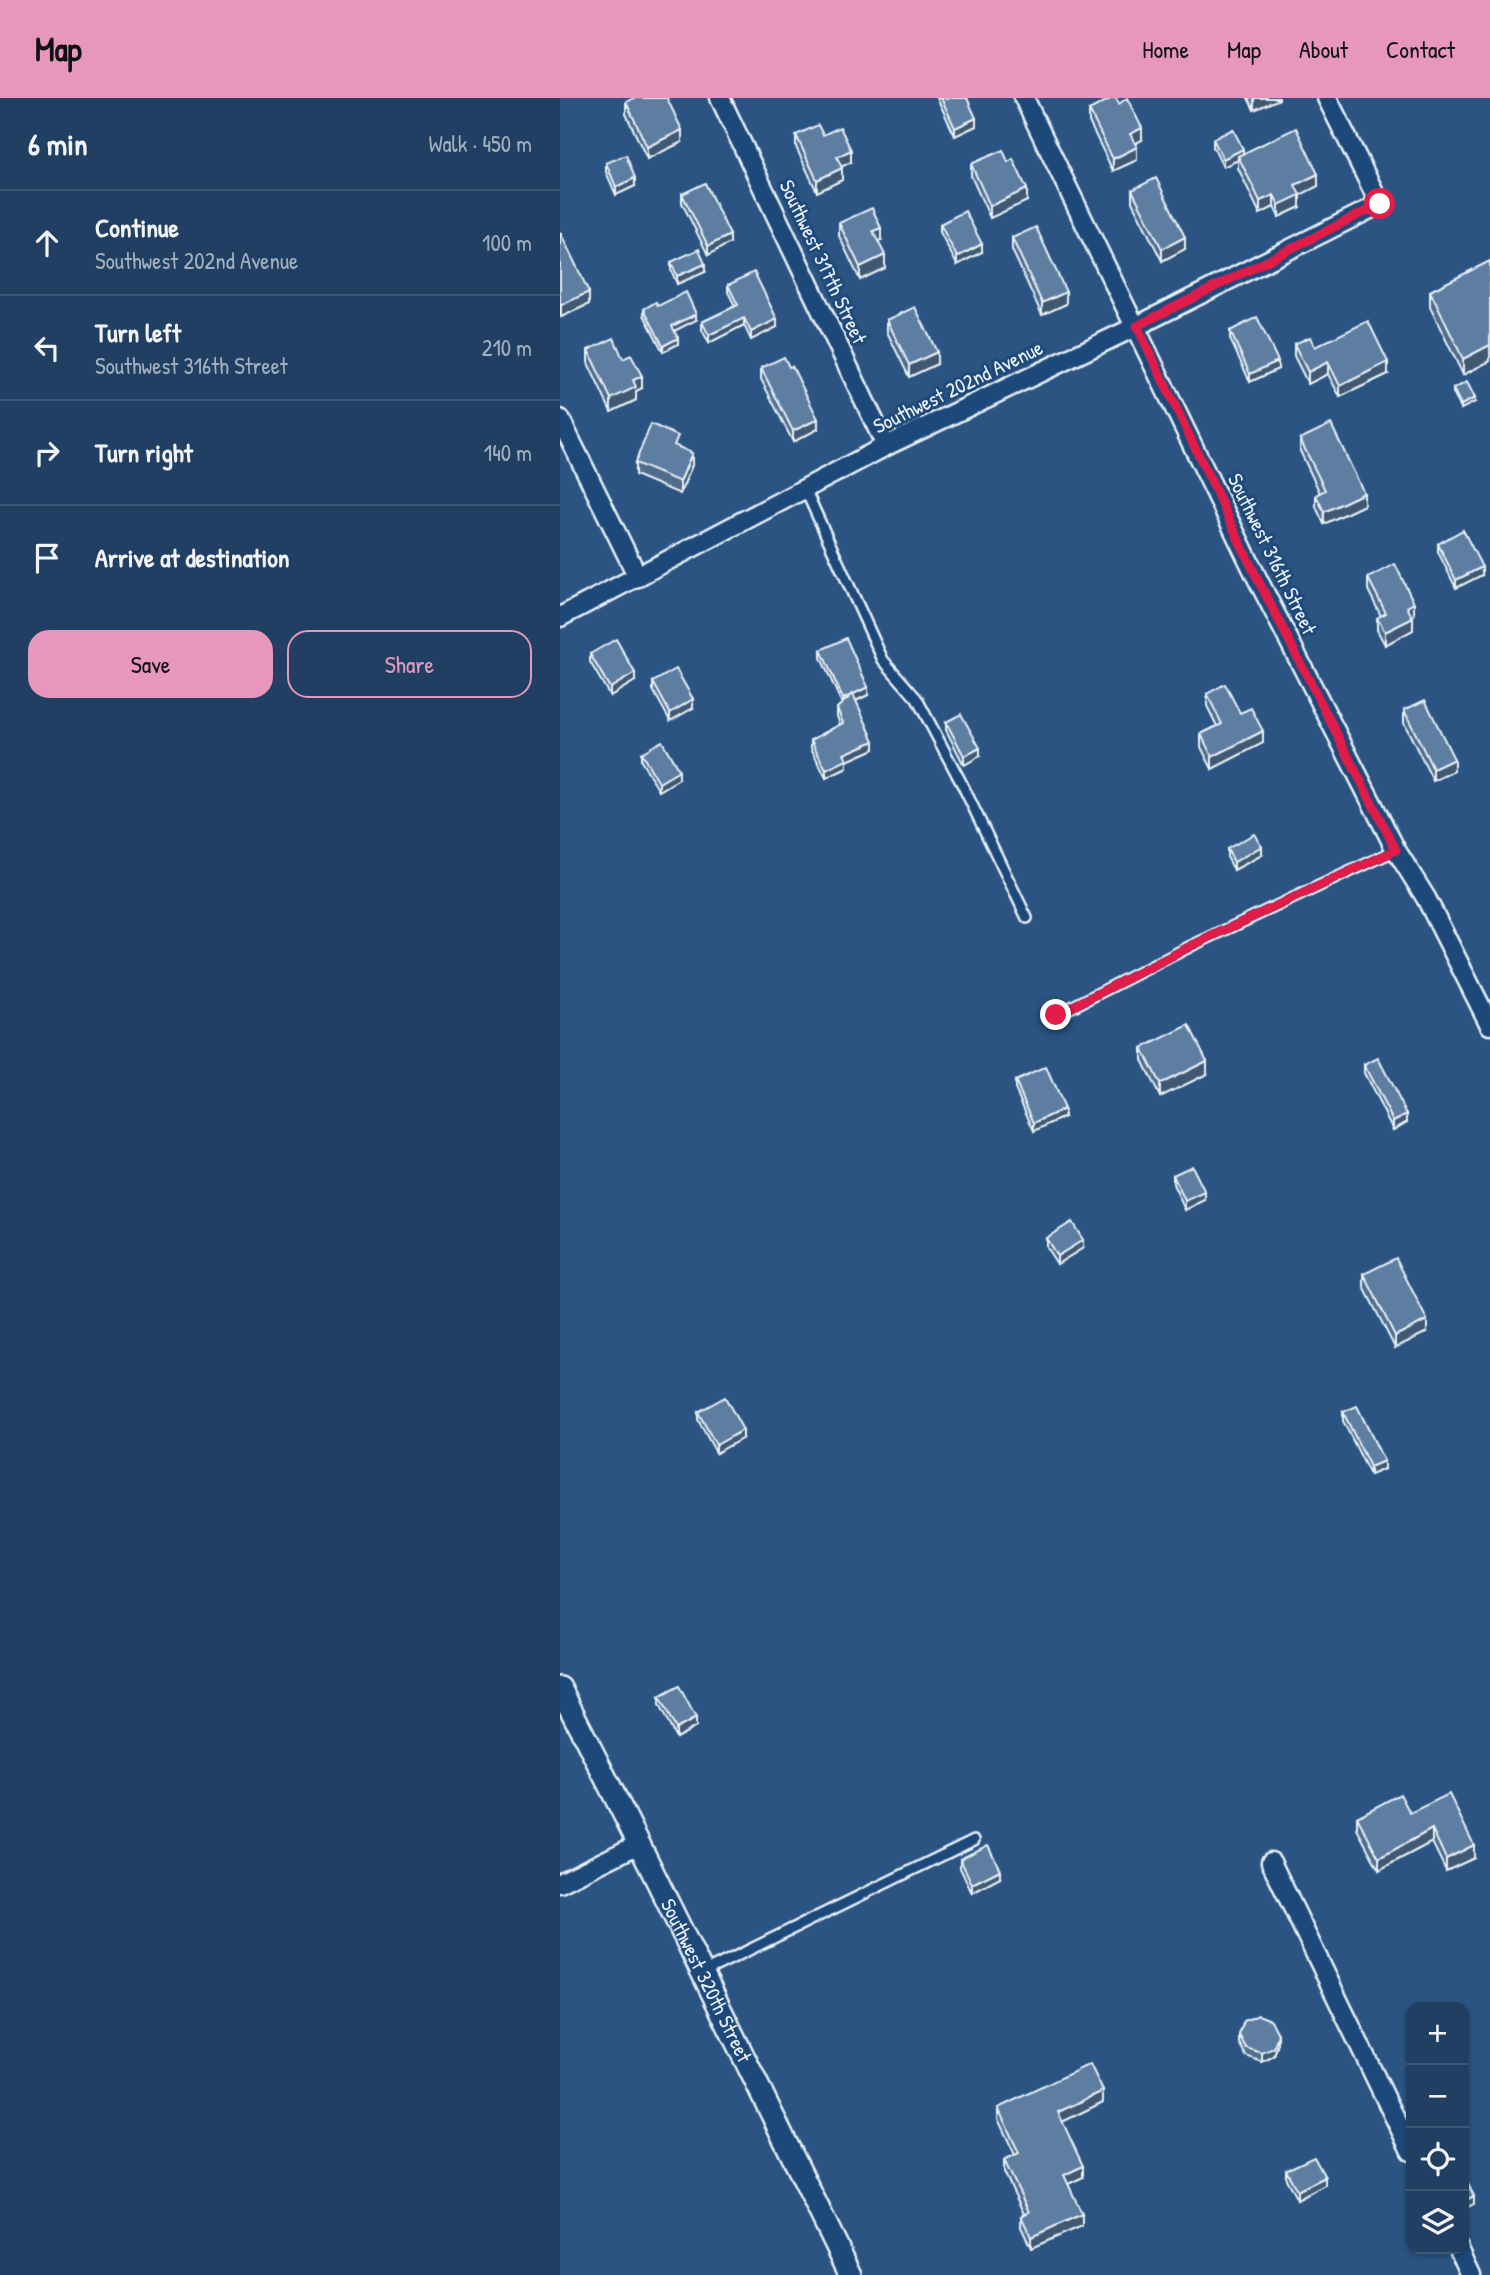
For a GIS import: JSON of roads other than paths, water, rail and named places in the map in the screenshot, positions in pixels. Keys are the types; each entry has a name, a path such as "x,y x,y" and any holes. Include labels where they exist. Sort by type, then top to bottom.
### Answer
{"street":[{"name":"Southwest 317th Street","path":"720,98 886,446"},
{"name":"Southwest 316th Street","path":"1024,98 1264,590 1396,850 1426,898 1490,1025"},
{"name":"Southwest 202nd Avenue","path":"560,617 886,446 1137,326 1380,204 1327,98"},
{"path":"560,419 638,577"},
{"name":"Southwest 320th Street","path":"560,1688 851,2275"},
{"path":"560,1884 639,1844"},
{"path":"1271,1862 1406,2141"},
{"path":"1460,2254 1471,2275"}],"lane":[{"path":"806,489 883,660 917,699 1027,918"},
{"path":"1056,1015 1191,946 1396,850"},
{"path":"702,1973 974,1840"}]}
